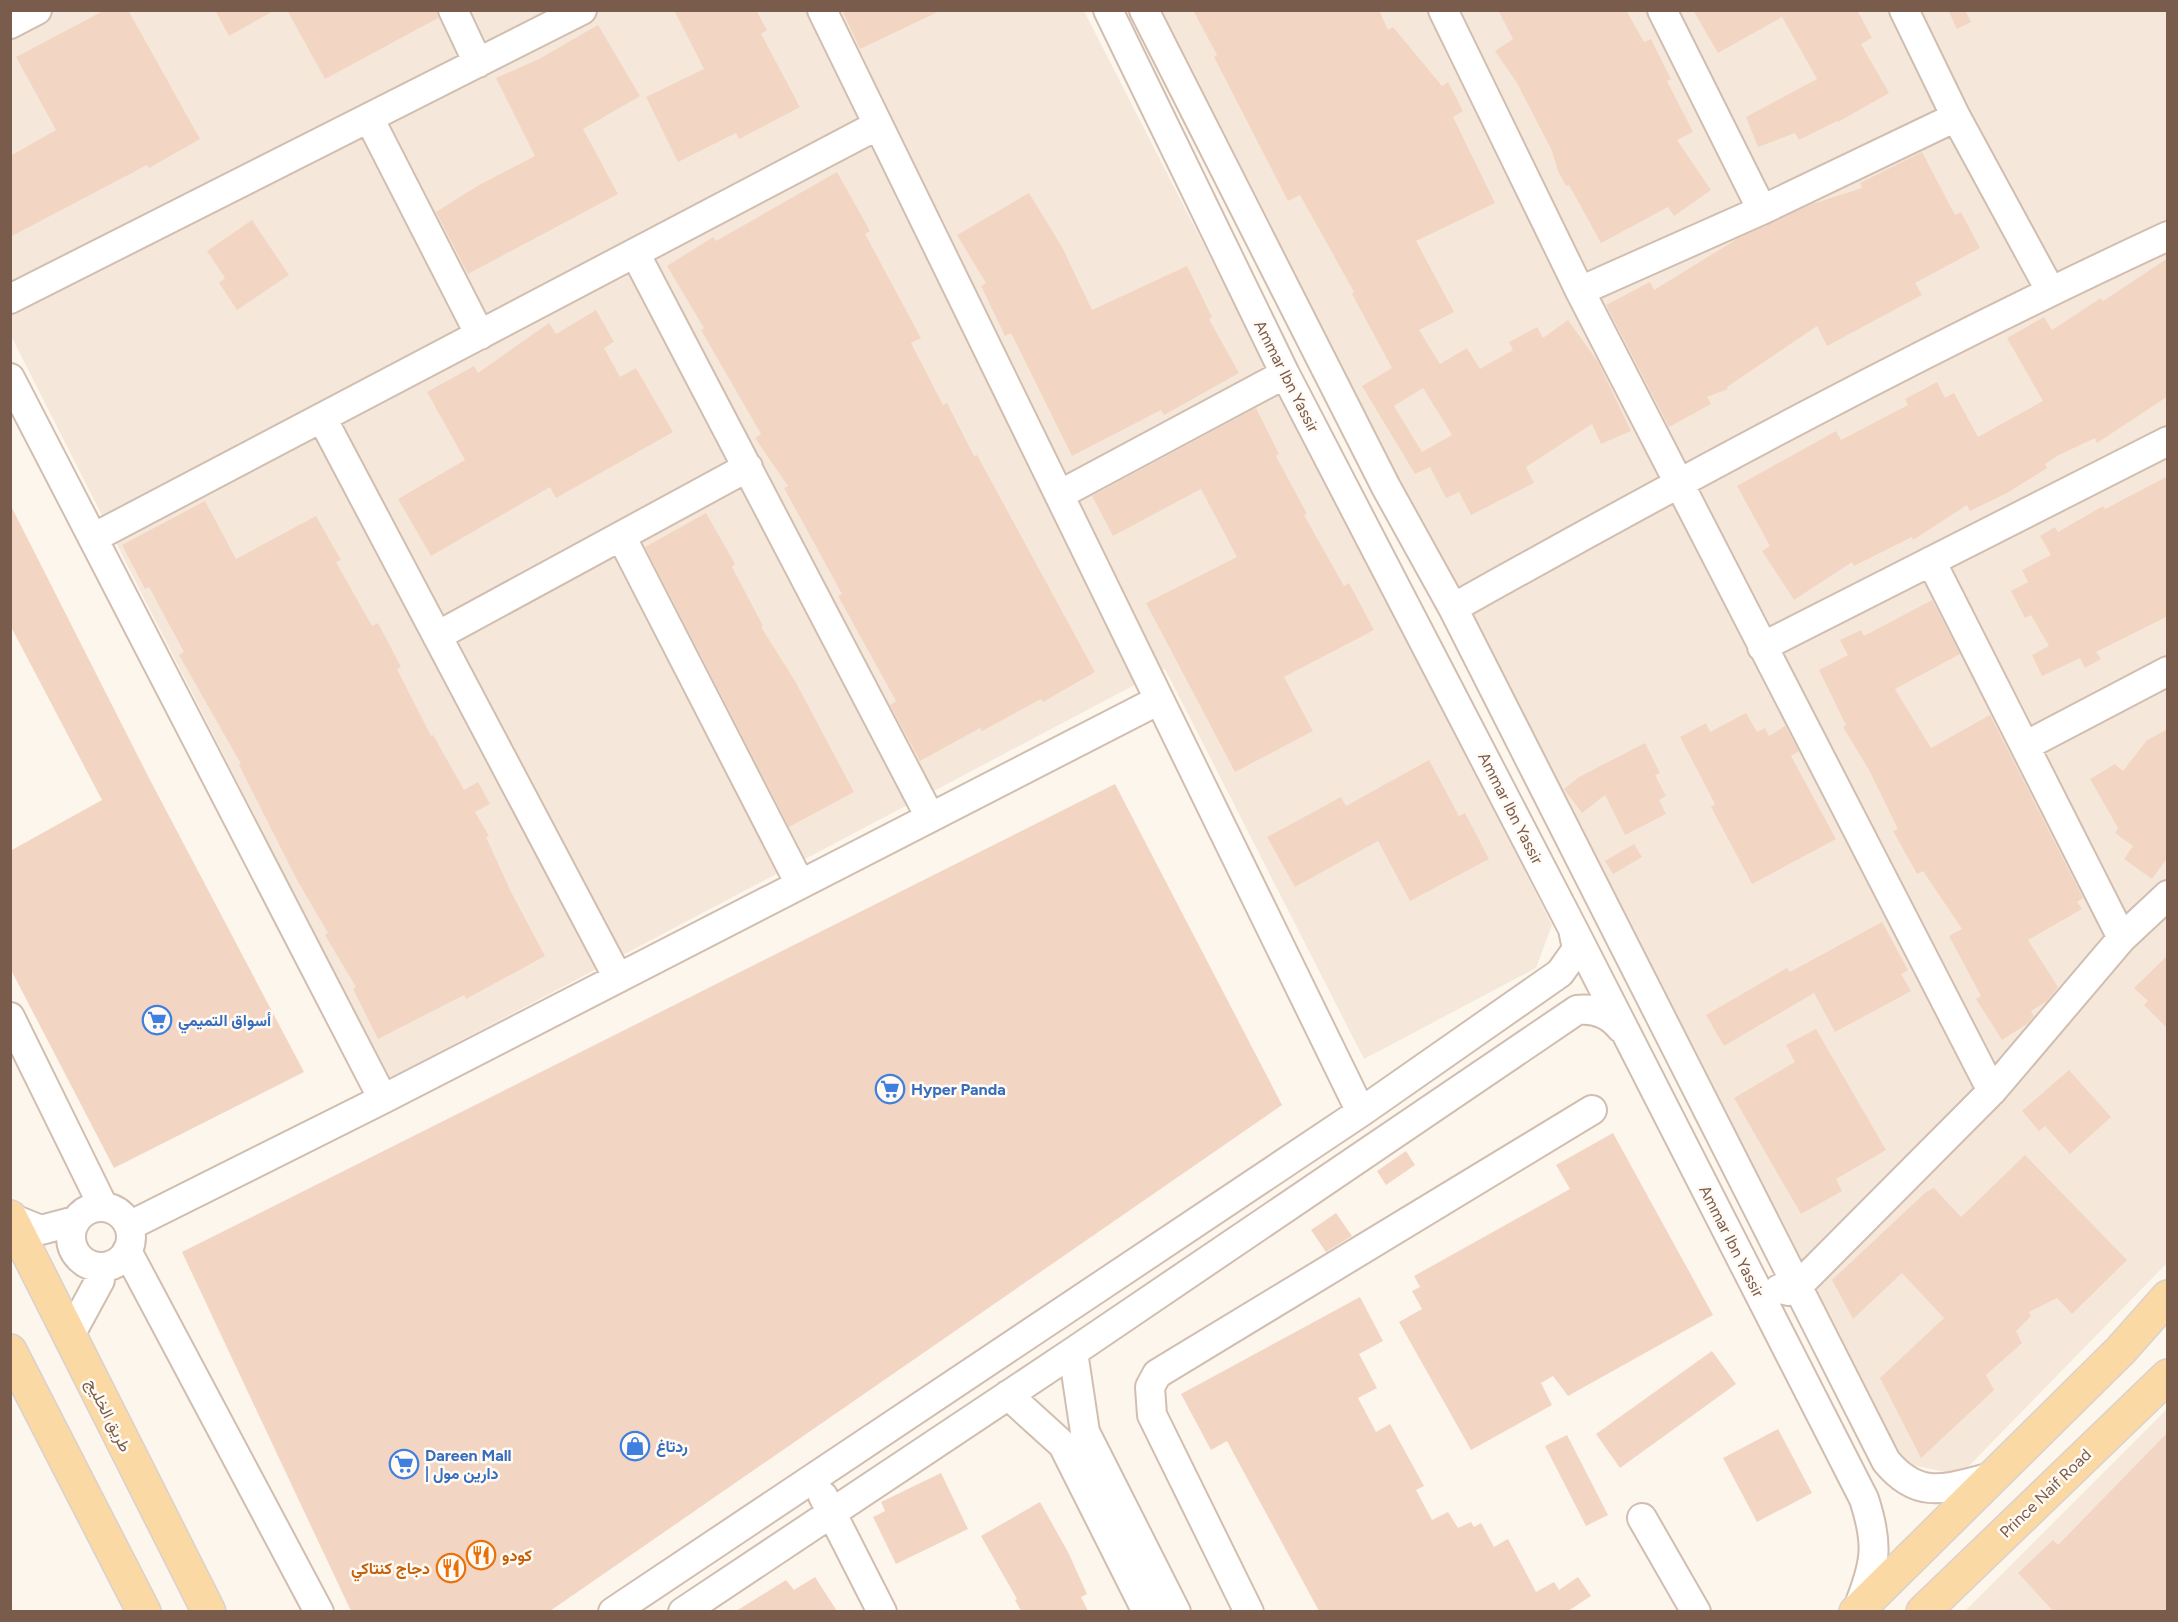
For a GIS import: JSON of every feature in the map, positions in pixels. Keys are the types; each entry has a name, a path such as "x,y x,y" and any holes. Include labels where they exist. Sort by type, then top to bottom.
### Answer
{"main road":[{"name":"طريق الخليج","path":"11,1218 209,1611"},
{"path":"2121,1350 2168,1297"},
{"path":"1856,1611 1988,1478 2168,1307"},
{"path":"10,1351 144,1611"},
{"name":"Prince Naif Road","path":"1923,1611 2163,1379"}],"street":[{"path":"10,24 37,10"},
{"path":"453,10 478,63"},
{"path":"10,299 582,10"},
{"path":"822,10 1361,1112"},
{"name":"Ammar Ibn Yassir","path":"1108,10 1285,374 1574,929 1864,1498 1872,1524 1873,1571 1856,1611"},
{"path":"1144,10 1386,487 1453,608 1886,1461 1909,1483 1925,1488 1943,1489 1988,1478"},
{"path":"1443,10 1580,291 1992,1091"},
{"path":"1662,10 1762,210"},
{"path":"1904,10 1956,117 2050,290"},
{"path":"1580,291 1762,210 1956,117"},
{"path":"369,118 480,335"},
{"path":"93,538 878,125"},
{"path":"1453,608 1678,482 2050,290 2168,236"},
{"path":"635,253 930,818"},
{"path":"1059,495 1285,374"},
{"path":"13,387 383,1099"},
{"path":"322,418 618,978"},
{"path":"1762,647 2168,441"},
{"path":"437,636 748,467"},
{"path":"621,536 800,884"},
{"path":"1931,561 2122,938"},
{"path":"2025,746 2168,671"},
{"path":"75,1221 70,1238 76,1255 83,1261 100,1267 116,1263 128,1238 383,1099 1159,700"},
{"path":"1674,1128 1723,1191 1771,1284 1788,1291 1797,1287 1992,1091 2122,938 2168,895"},
{"path":"613,1611 1361,1112 1560,973 1576,949 1574,929"},
{"path":"683,1611 1073,1352 1577,1010 1588,1008 1601,1012 1615,1021 1625,1032"},
{"path":"10,1017 103,1206"},
{"path":"1249,1611 1152,1415 1150,1387 1157,1374 1592,1110"},
{"path":"11,1218 41,1230 75,1221 87,1210 103,1206 119,1212 128,1238 319,1611"},
{"path":"69,1337 100,1280 100,1267"},
{"path":"1073,1352 1085,1432 1176,1611"},
{"path":"1008,1395 1062,1445 1147,1611"},
{"path":"814,1478 882,1611"},
{"path":"1642,1518 1696,1611"}],"shaded area":[{"path":"11,11 1084,11 1552,925 1536,968 1364,1059 1165,669 388,1079 11,336"},
{"path":"1160,11 2167,11 2167,1263 1960,1475 1902,1463"},
{"path":"2167,1409 2167,1611 1965,1611"}],"building":[{"path":"105,10 128,10 200,139 149,168 147,165 10,237 10,156 56,130 16,57"},
{"path":"215,10 275,10 229,36"},
{"path":"287,10 437,10 438,18 325,79"},
{"path":"674,10 756,10 767,30 761,34 800,107 739,139 736,133 678,162 646,97 704,69"},
{"path":"842,10 942,10 860,49"},
{"path":"1193,10 1379,10 1388,30 1393,27 1442,86 1448,82 1463,111 1453,117 1495,203 1416,241 1454,312 1419,330 1440,364 1467,348 1480,369 1513,350 1509,342 1537,327 1543,338 1568,320 1598,362 1631,431 1601,444 1592,424 1526,467 1534,483 1471,515 1459,492 1446,498 1430,467 1415,474 1362,386 1392,368 1352,294 1354,292 1300,195 1288,201 1214,57 1217,55","holes":["1423,388 1452,435 1422,452 1394,406"]},
{"path":"1498,10 1626,10 1644,42 1651,39 1671,79 1667,81 1693,132 1677,140 1711,190 1674,216 1668,207 1601,243 1569,185 1566,186 1558,171 1552,151 1517,83 1495,51 1513,39"},
{"path":"1693,10 1857,10 1872,38 1861,44 1889,93 1838,122 1799,140 1795,133 1758,147 1746,117 1817,79 1782,17 1718,53"},
{"path":"1948,10 1965,10 1971,22 1957,29"},
{"path":"598,25 640,96 583,129 618,194 468,274 436,212 479,185 535,156 496,78 539,59"},
{"path":"1922,152 1955,215 1961,212 1980,248 1915,283 1922,295 1827,346 1817,326 1727,387 1728,389 1707,397 1711,404 1669,427 1606,305 1650,282 1654,290 1737,239 1812,204 1862,188 1860,183"},
{"path":"837,172 870,231 865,234 921,338 911,343 943,405 947,403 974,456 977,455 1095,672 1043,702 1041,699 982,731 980,728 920,761 890,705 896,701 838,596 842,594 784,488 788,486 755,438 761,434 701,330 704,328 667,266 713,237 716,241"},
{"path":"1029,193 1062,247 1092,310 1187,266 1212,317 1209,319 1239,373 1164,415 1161,410 1072,456 1011,333 1005,336 981,286 986,283 957,235"},
{"path":"252,220 289,275 237,310 219,283 225,278 207,251"},
{"path":"2168,258 2168,396 2097,443 2095,438 2059,455 2045,464 2047,468 2007,493 1970,511 1967,505 1913,540 1912,537 1854,566 1852,562 1794,600 1762,551 1770,546 1737,486 1836,431 1841,440 1908,405 1905,399 1937,382 1945,398 1954,393 1978,437 2043,401 2007,338 2044,317 2052,330 2101,298 2103,301"},
{"path":"596,310 614,342 604,348 620,377 636,368 673,432 556,498 550,487 431,556 398,499 465,460 427,392 474,366 478,373 549,323 556,334"},
{"path":"1256,408 1279,454 1276,456 1307,514 1304,515 1344,586 1349,583 1374,630 1284,677 1313,731 1235,772 1146,603 1237,557 1201,489 1113,536 1092,496"},
{"path":"2168,476 2168,616 2096,652 2101,659 2085,668 2080,658 2042,676 2032,655 2049,646 2031,615 2025,618 2011,591 2028,582 2022,570 2051,555 2040,536 2055,527 2058,532 2103,506 2105,509"},
{"path":"205,501 236,559 316,516 341,560 336,562 372,626 378,623 401,667 397,669 431,736 433,735 464,790 478,782 490,804 475,812 489,836 486,837 511,892 545,956 466,999 464,995 378,1039 353,989 356,987 325,935 328,933 297,880 239,765 241,764 179,655 184,652 149,587 145,589 122,545"},
{"name":"أسواق التميمي","path":"10,504 149,778 304,1072 114,1168 10,968 10,851 102,800 10,625"},
{"path":"706,513 735,564 732,567 763,626 761,627 795,681 854,792 789,827 645,547"},
{"path":"1932,600 1960,654 1895,689 1931,748 1990,715 2083,898 2077,902 2082,909 2028,940 2058,987 2047,1001 2031,1011 2034,1016 2027,1024 2002,1040 1976,999 1981,996 1949,936 1962,929 1923,871 1917,874 1893,831 1898,829 1869,770 1843,727 1846,725 1819,670 1848,655 1840,640 1861,630 1864,636"},
{"path":"1746,713 1757,732 1765,728 1769,736 1785,726 1799,751 1791,756 1836,839 1752,884 1711,807 1715,804 1680,737 1706,723 1710,732"},
{"path":"2168,729 2168,857 2152,879 2124,859 2133,846 2115,833 2118,828 2090,779 2115,764 2123,771 2147,740"},
{"path":"1645,743 1660,773 1655,775 1666,796 1659,800 1666,814 1625,835 1605,795 1582,813 1564,789 1579,777"},
{"path":"1429,760 1459,816 1465,813 1489,859 1410,901 1378,841 1295,887 1267,837 1341,797 1346,806"},
{"path":"1115,784 1282,1105 550,1611 351,1611 182,1252"},
{"path":"1634,844 1642,857 1613,874 1605,861"},
{"path":"1882,922 1908,970 1901,974 1911,991 1835,1032 1814,993 1724,1046 1706,1015 1787,968 1790,972"},
{"path":"2168,955 2168,1029 2144,1005 2148,1001 2134,988"},
{"path":"1816,1029 1886,1150 1836,1179 1842,1191 1801,1214 1734,1098 1795,1062 1786,1045"},
{"path":"2069,1070 2111,1117 2070,1154 2045,1126 2039,1131 2022,1111"},
{"path":"1613,1133 1713,1315 1568,1396 1553,1376 1541,1383 1552,1405 1471,1450 1399,1322 1422,1309 1412,1291 1420,1287 1414,1276 1570,1189 1556,1165"},
{"path":"1406,1151 1415,1165 1386,1185 1377,1171"},
{"path":"2025,1155 2127,1260 2072,1314 2057,1298 2029,1312 2031,1316 2016,1331 2022,1343 1986,1375 1994,1390 1921,1458 1880,1378 1944,1318 1902,1273 1853,1319 1832,1280 1926,1192 1934,1188 1961,1217"},
{"path":"1336,1213 1352,1236 1326,1252 1311,1230"},
{"path":"1360,1297 1383,1341 1359,1354 1377,1388 1358,1398 1376,1432 1390,1424 1424,1486 1416,1490 1432,1520 1448,1512 1458,1528 1471,1522 1474,1527 1481,1523 1494,1547 1508,1539 1536,1592 1554,1582 1559,1590 1578,1577 1591,1596 1568,1611 1319,1611 1227,1441 1211,1450 1181,1394"},
{"path":"1712,1351 1736,1384 1620,1468 1596,1434"},
{"path":"1778,1429 1812,1493 1757,1522 1723,1458"},
{"path":"2168,1432 2168,1611 2053,1611 2018,1573 2053,1540 2058,1545"},
{"path":"1567,1435 1608,1515 1586,1526 1545,1446"},
{"path":"941,1473 968,1529 896,1564 873,1517 885,1511 881,1502"},
{"path":"1040,1502 1068,1552 1087,1594 1081,1597 1088,1611 1021,1611 1015,1600 1017,1599 981,1536"},
{"path":"815,1577 837,1611 736,1611 786,1580 794,1590"}],"place":[{"name":"أسواق التميمي","path":"157,1020"},
{"name":"Hyper Panda","path":"890,1089"},
{"name":"ردتاغ","path":"635,1446"},
{"name":"Dareen Mall | دارين مول","path":"404,1464"},
{"name":"كودو","path":"481,1555"},
{"name":"دجاج كنتاكي","path":"451,1568"}]}
